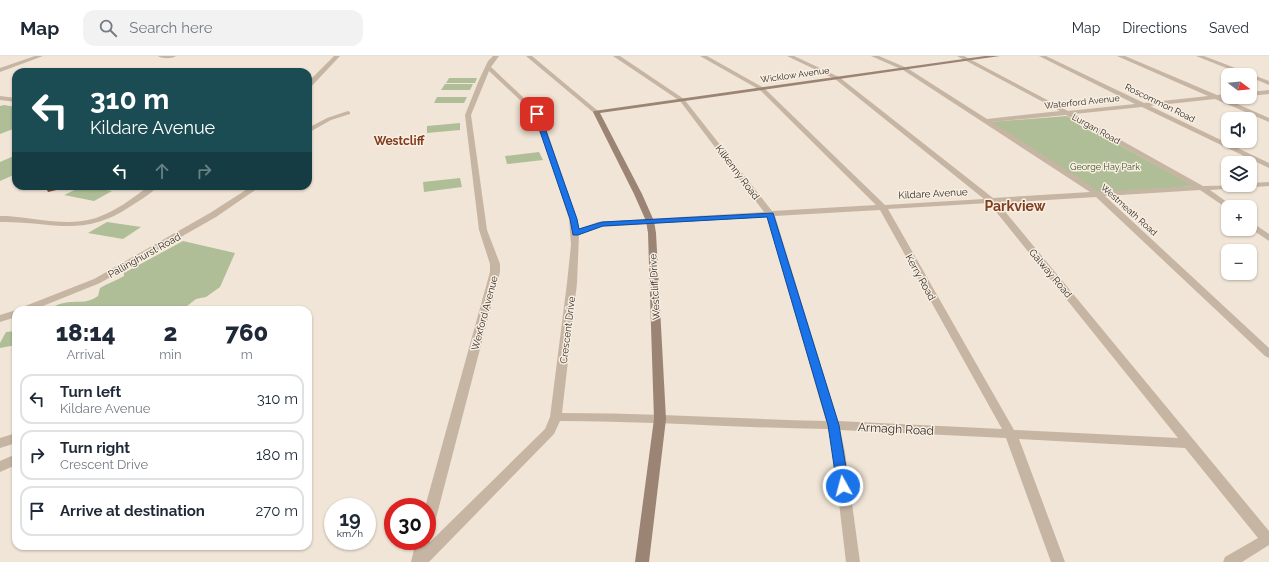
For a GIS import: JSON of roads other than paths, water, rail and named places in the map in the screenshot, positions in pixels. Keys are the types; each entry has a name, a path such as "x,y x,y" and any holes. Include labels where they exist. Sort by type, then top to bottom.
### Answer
{"street":[{"path":"0,70 40,56"},
{"path":"161,56 173,56"},
{"path":"312,79 337,56"},
{"name":"Wexford Avenue","path":"434,498 495,272 495,264 483,230 468,115 491,61 496,56"},
{"name":"Westcliff Drive","path":"529,56 596,112 650,221 660,419 642,562"},
{"name":"Kilkenny Road","path":"616,56 682,100 770,214 833,425 841,465 853,562"},
{"name":"Kerry Road","path":"703,56 762,89 883,207 1011,435 1058,562"},
{"name":"Galway Road","path":"790,56 837,78 992,201 1086,314 1188,443 1268,538"},
{"name":"Westmeath Road","path":"874,56 905,69 1098,194 1269,354"},
{"name":"Lurgan Road","path":"960,56 970,60 1202,188 1221,203"},
{"name":"Wicklow Avenue","path":"596,112 997,56"},
{"name":"Roscommon Road","path":"1042,56 1269,166"},
{"path":"1120,56 1269,120"},
{"path":"1199,56 1231,68"},
{"name":"Crescent Drive","path":"418,562 550,431 556,417 572,283 576,233 573,219 540,119 533,110 489,68"},
{"path":"482,80 500,78"},
{"path":"1257,78 1269,83"},
{"path":"1257,93 1269,92"},
{"name":"Waterford Avenue","path":"986,121 1221,97"},
{"path":"0,98 12,100"},
{"path":"312,129 329,119 348,113"},
{"name":"Kildare Avenue","path":"576,233 598,225 650,221 1269,184"},
{"path":"0,219 67,224 96,221 120,211 149,190"},
{"name":"Pallinghurst Road","path":"34,306 97,281 214,215 250,190"},
{"name":"Kildare Avenue","path":"573,219 598,225"},
{"path":"1257,229 1269,238"},
{"path":"0,319 12,314"},
{"name":"Armagh Road","path":"556,417 630,417 748,424 833,425 1188,443"},
{"path":"0,443 12,439"},
{"path":"0,467 12,461"},
{"path":"1230,562 1268,538"},
{"path":"418,562 421,550"}],"district":[{"name":"Westcliff","path":"399,141"},
{"name":"Parkview","path":"1015,206"}],"park label":[{"name":"George Hay Park","path":"1105,167"}]}
